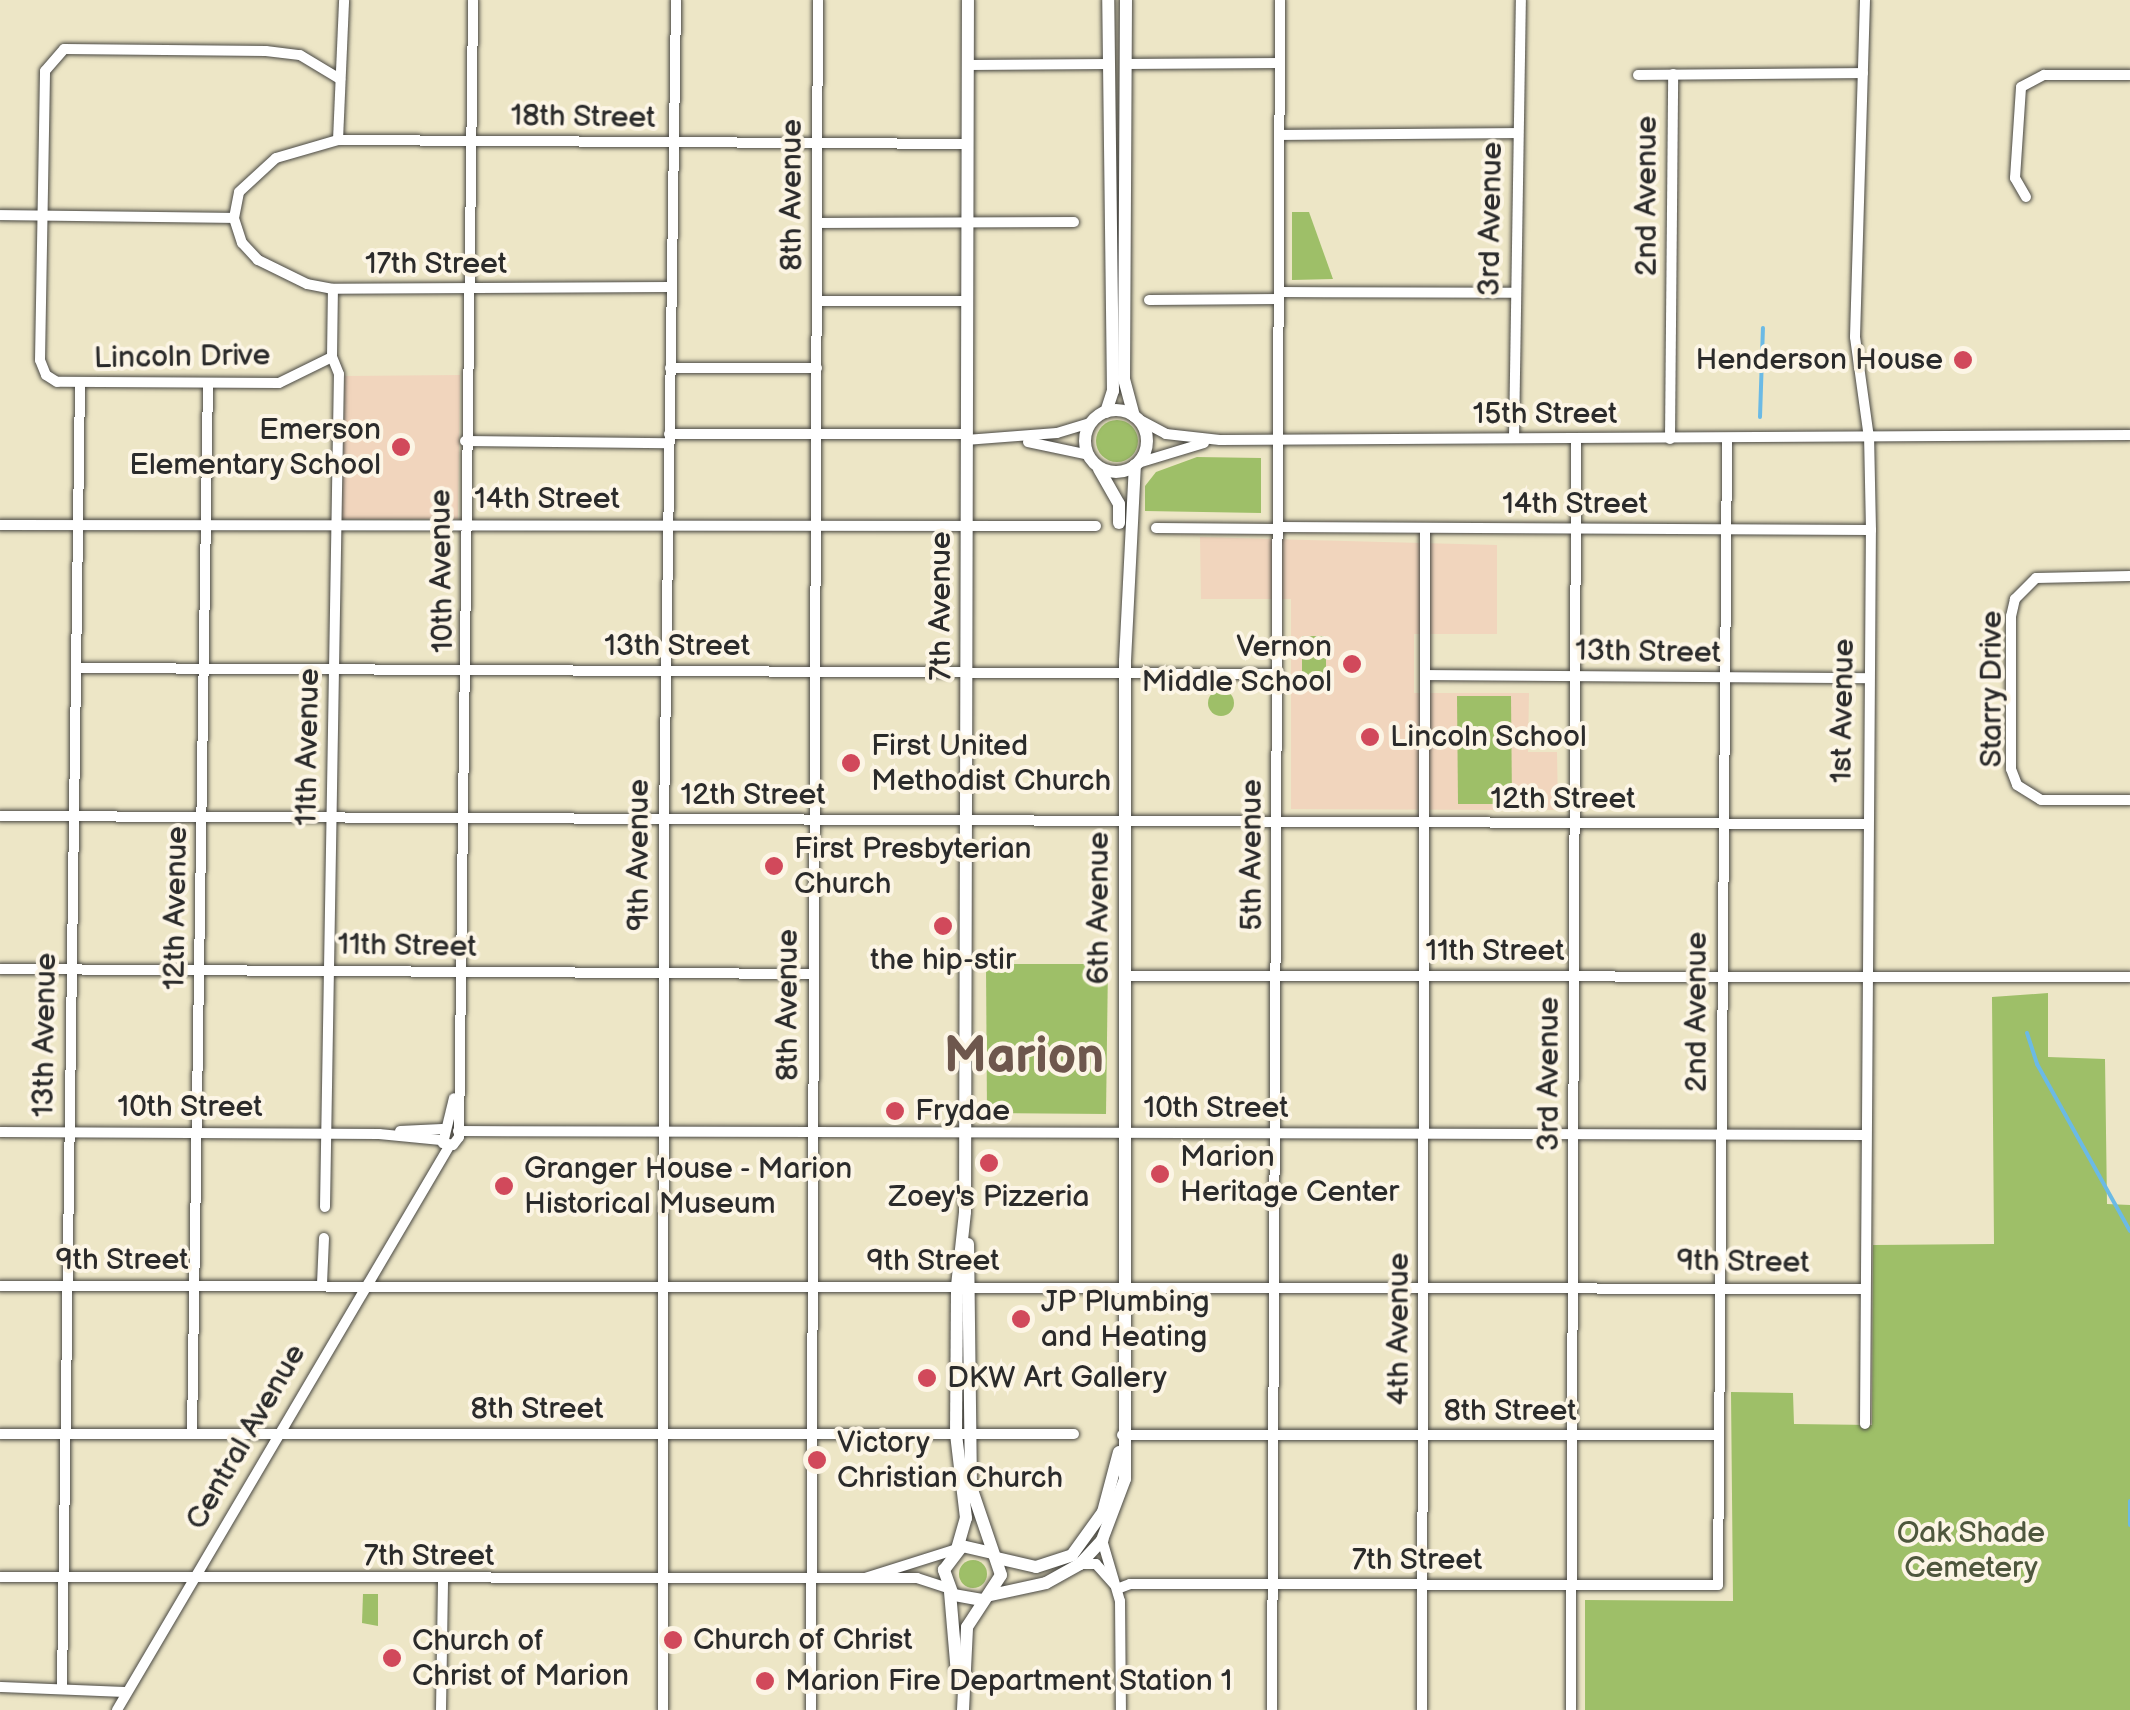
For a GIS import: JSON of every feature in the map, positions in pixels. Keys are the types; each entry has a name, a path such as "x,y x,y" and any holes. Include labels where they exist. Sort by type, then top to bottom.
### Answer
{"main road":[{"name":"7th Avenue","path":"956,1550 966,1518 963,1434 968,0"},
{"path":"1108,0 1113,391 1106,412 1092,422 1092,459 1113,472 1136,464 1147,438 1136,418 1124,378 1126,0"},
{"path":"1106,412 1136,418"},
{"name":"6th Avenue","path":"1092,459 1119,504 1126,620"},
{"name":"6th Avenue","path":"1102,1540 1124,1479 1125,674 1136,464"},
{"name":"7th Avenue","path":"963,1434 974,1500 995,1555"},
{"name":"6th Avenue","path":"995,1555 1047,1566 1083,1544 1111,1491 1122,1435"},
{"path":"949,1590 968,1602 1048,1582 1080,1564 1102,1540"},
{"path":"961,1649 1001,1575 995,1555 978,1545 956,1550 944,1570 961,1649 961,1710"}],"street":[{"path":"338,140 344,0"},
{"name":"10th Avenue","path":"449,1136 457,1082 463,972 468,668 465,441 473,0"},
{"name":"9th Avenue","path":"662,1710 664,820 676,0"},
{"name":"8th Avenue","path":"811,1710 818,0"},
{"name":"5th Avenue","path":"1272,1710 1280,0"},
{"name":"3rd Avenue","path":"1514,438 1521,0"},
{"name":"1st Avenue","path":"1865,1424 1866,824 1871,530 1870,438 1854,337 1866,0"},
{"path":"43,215 44,71 51,57 64,49 266,51 300,55 340,79"},
{"path":"1126,64 1280,63"},
{"path":"968,65 1108,64"},
{"name":"2nd Avenue","path":"1670,439 1672,74"},
{"path":"1638,75 1863,74"},
{"path":"2026,197 2015,178 2021,87 2044,75 2130,74"},
{"path":"1280,134 1517,133"},
{"name":"18th Street","path":"234,218 239,192 255,171 303,147 338,140 660,138 674,147 968,144"},
{"path":"0,215 234,218"},
{"name":"Lincoln Drive","path":"43,215 40,360 57,382 279,383 332,357"},
{"name":"17th Street","path":"234,218 258,260 333,290 671,288"},
{"path":"817,223 1074,222"},
{"name":"11th Avenue","path":"324,1207 340,374 332,357 333,290"},
{"path":"1149,300 1515,293"},
{"path":"817,301 967,302"},
{"path":"670,368 817,368"},
{"name":"13th Avenue","path":"62,1687 80,382"},
{"name":"12th Avenue","path":"192,1434 208,384"},
{"name":"15th Street","path":"1136,418 1166,434 1220,440 2130,435"},
{"path":"1013,439 1092,422"},
{"path":"465,441 817,435 966,437 1013,439 1092,459"},
{"name":"3rd Avenue","path":"1571,1710 1576,439"},
{"name":"15th Street","path":"1136,464 1220,440"},
{"name":"2nd Avenue","path":"1718,1585 1727,440"},
{"name":"14th Street","path":"0,525 78,529 668,523 1096,526"},
{"name":"14th Street","path":"1156,528 1871,530"},
{"name":"4th Avenue","path":"1422,1710 1425,528"},
{"name":"Starry Drive","path":"2130,576 2036,578 2015,599 2011,768 2017,785 2041,800 2130,800"},
{"name":"13th Street","path":"76,668 1278,674"},
{"name":"13th Street","path":"1425,675 1869,678"},
{"name":"12th Street","path":"0,816 1866,824"},
{"name":"11th Street","path":"0,969 813,974"},
{"name":"11th Street","path":"1124,976 2130,977"},
{"name":"10th Street","path":"0,1132 449,1136 965,1132 1866,1135"},
{"name":"Central Avenue","path":"116,1710 449,1136"},
{"path":"322,1284 324,1238"},
{"name":"9th Street","path":"0,1286 1865,1288"},
{"name":"8th Street","path":"0,1434 1074,1434"},
{"name":"8th Street","path":"1122,1435 1718,1435"},
{"path":"1102,1540 1117,1590 1122,1710"},
{"name":"7th Street","path":"859,1580 956,1550"},
{"path":"1080,1564 1096,1564 1117,1590"},
{"name":"7th Street","path":"0,1576 811,1582 917,1578 949,1590"},
{"path":"441,1710 443,1580"},
{"name":"7th Street","path":"1117,1590 1273,1584 1718,1585"},
{"path":"0,1687 126,1692"}],"shaded area":[{"name":"Emerson Elementary School","path":"460,375 458,519 342,519 345,376"},
{"name":"Vernon Middle School","path":"1200,537 1497,545 1497,634 1414,634 1414,693 1529,693 1528,752 1557,752 1558,810 1291,809 1291,599 1201,599"}],"green space":[{"path":"1292,212 1309,212 1333,279 1292,280"},
{"path":"1117,420 1132,426 1138,441 1132,456 1117,462 1102,456 1096,441 1102,426"},
{"path":"1197,457 1261,458 1261,513 1145,511 1145,486 1156,472"},
{"path":"1302,636 1326,636 1326,681 1302,681"},
{"path":"1221,690 1230,694 1234,703 1230,712 1221,716 1212,712 1208,703 1212,694"},
{"path":"1457,696 1511,696 1512,804 1458,804"},
{"path":"986,964 1108,964 1106,1114 987,1113"},
{"name":"Oak Shade Cemetery","path":"2048,993 2048,1057 2105,1059 2107,1204 2130,1205 2130,1710 1585,1710 1585,1600 1733,1601 1731,1392 1793,1393 1794,1424 1872,1425 1873,1245 1994,1244 1992,997"},
{"path":"973,1560 983,1564 987,1574 983,1584 973,1588 963,1584 959,1574 963,1564"},
{"path":"363,1594 378,1594 378,1626 362,1623"}],"waterway":[{"path":"1760,417 1763,328"},
{"path":"2027,1033 2037,1064 2130,1231"},
{"path":"2130,1501 2130,1525"}],"place":[{"name":"Henderson House","path":"1963,360"},
{"name":"Emerson Elementary School","path":"401,447"},
{"name":"Vernon Middle School","path":"1352,664"},
{"name":"Lincoln School","path":"1370,737"},
{"name":"First United Methodist Church","path":"851,763"},
{"name":"First Presbyterian Church","path":"774,866"},
{"name":"the hip-stir","path":"943,926"},
{"name":"Frydae","path":"895,1111"},
{"name":"Zoey's Pizzeria","path":"989,1163"},
{"name":"Marion Heritage Center","path":"1160,1174"},
{"name":"Granger House - Marion Historical Museum","path":"504,1186"},
{"name":"JP Plumbing and Heating","path":"1021,1319"},
{"name":"DKW Art Gallery","path":"927,1378"},
{"name":"Victory Christian Church","path":"817,1460"},
{"name":"Church of Christ","path":"673,1640"},
{"name":"Church of Christ of Marion","path":"392,1658"},
{"name":"Marion Fire Department Station 1","path":"765,1681"}],"district":[{"name":"Marion","path":"1024,1058"}]}
